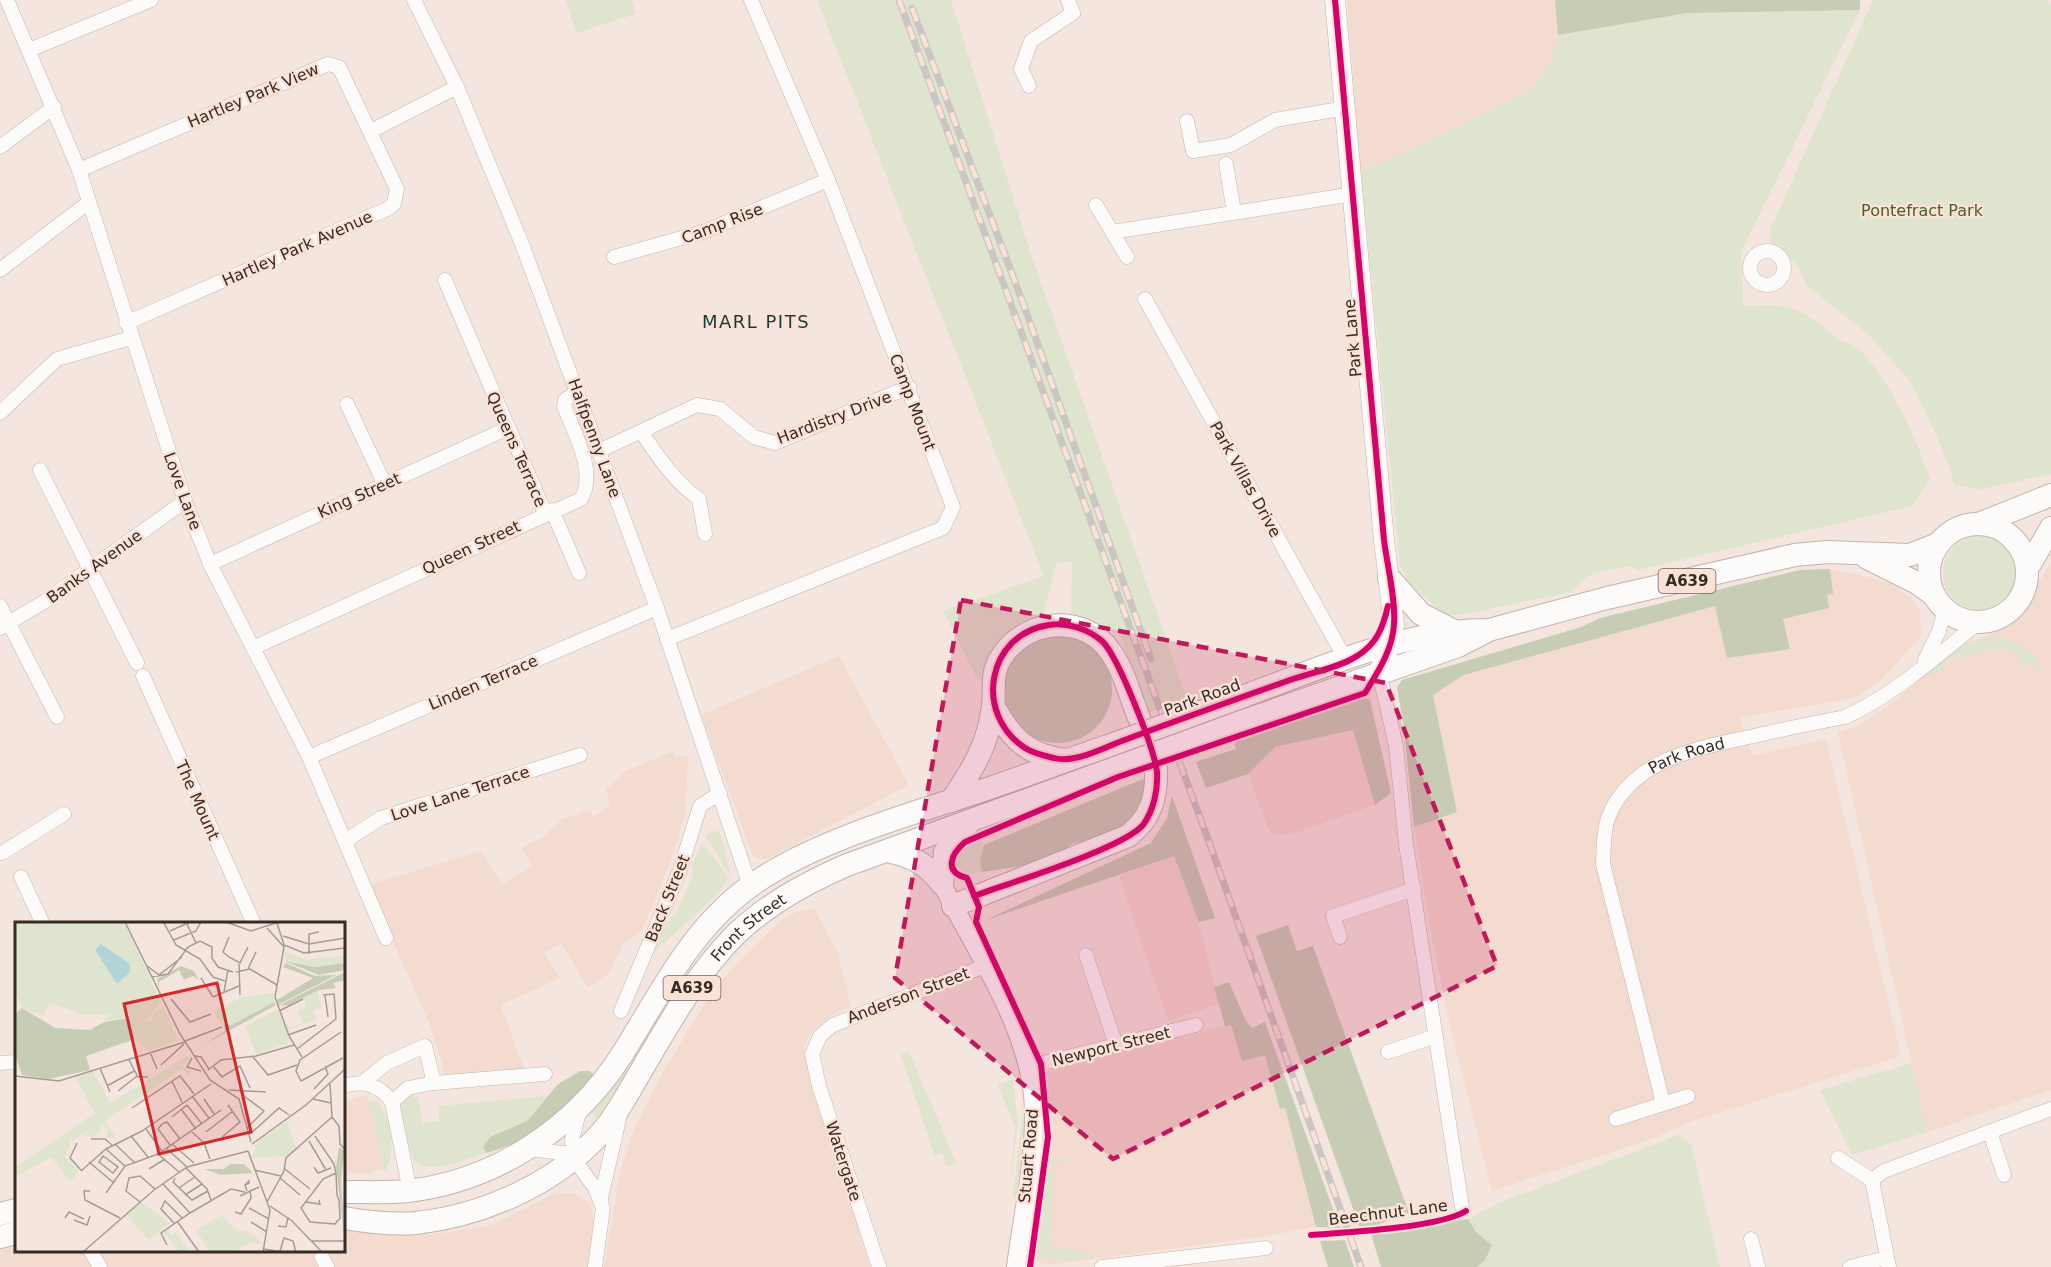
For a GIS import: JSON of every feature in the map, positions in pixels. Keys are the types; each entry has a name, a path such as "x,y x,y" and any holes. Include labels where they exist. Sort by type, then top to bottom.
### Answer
{"main road":[{"name":"Park Lane","path":"1335,0 1394,625 1390,646 1379,672"},
{"name":"Park Road","path":"1066,760 1108,746 1379,672 1458,646 1489,630 1607,598 1795,555 1850,552 1910,555 1938,544 1960,527 1981,524 2051,495"},
{"path":"1981,524 2003,530 2012,537 2020,546 2027,569"},
{"name":"Park Road","path":"1850,552 1917,583 1961,619 1979,622 1998,617 2017,602 2023,592 2027,569 2051,528"},
{"name":"Park Road","path":"1938,544 1930,564 1930,585 1940,602"},
{"path":"1390,586 1421,614 1454,631"},
{"path":"1352,658 1377,638 1383,629 1390,586"},
{"path":"951,801 974,767 985,745 993,705 995,671 1012,644 1038,628 1065,625 1094,635 1110,650 1139,718"},
{"name":"Park Road","path":"1072,784 1115,768 1352,658 1390,646 1454,631 1489,630"},
{"path":"993,705 1007,730 1025,748 1066,760"},
{"name":"Front Street","path":"410,1191 477,1174 529,1149 581,1107 620,1058 676,965 695,940 724,908 750,886 795,861 847,838 1066,760"},
{"path":"953,906 1128,836 1142,825 1152,807 1157,788 1156,769"},
{"name":"Front Street","path":"388,1223 416,1223 471,1210 539,1182 574,1159 599,1135 623,1101 685,997 747,925 787,894 847,865 1072,784"},
{"path":"942,884 945,852 970,822"},
{"path":"888,851 919,860 929,867 942,884"},
{"path":"747,925 752,907 750,886 768,892 787,894"},
{"path":"388,1223 401,1215 408,1205 410,1191"},
{"name":"A639","path":"345,1192 410,1191 422,1203 434,1209 471,1210"},
{"path":"0,1214 15,1210"},
{"name":"A639","path":"345,1218 388,1223"},
{"path":"0,1237 15,1233"}],"street":[{"name":"Love Lane","path":"7,0 79,170 185,501 210,564 309,757 386,938"},
{"name":"Camp Mount","path":"667,639 944,528 953,507 828,180 751,0"},
{"path":"1029,86 1021,69 1031,42 1073,13 1068,0"},
{"path":"29,50 146,1"},
{"name":"Halfpenny Lane","path":"418,1 457,87 522,244 578,391 657,608 750,886"},
{"name":"Hartley Park View","path":"79,170 328,64 339,68 371,131"},
{"path":"371,131 457,87"},
{"path":"0,147 54,107"},
{"path":"1187,121 1193,151 1231,145 1275,120 1346,108"},
{"name":"Hartley Park Avenue","path":"126,322 394,204 397,189 371,131"},
{"path":"1226,164 1234,212"},
{"name":"Camp Rise","path":"614,257 703,232 828,180"},
{"path":"1112,232 1354,194"},
{"path":"0,270 89,202"},
{"path":"1096,205 1127,257"},
{"name":"Queens Terrace","path":"445,280 488,385 579,573"},
{"name":"Park Villas Drive","path":"1145,299 1352,658"},
{"path":"0,413 57,359 131,338"},
{"name":"Hardistry Drive","path":"599,451 642,433 697,405 720,409 754,437 775,443 909,387"},
{"name":"Queen Street","path":"253,648 549,511 581,499 586,489 586,469 564,406 565,400 578,391"},
{"path":"347,404 384,483"},
{"name":"King Street","path":"210,564 508,428"},
{"path":"642,433 664,466 684,488 699,500 705,534"},
{"name":"The Mount","path":"40,470 140,670 253,922"},
{"name":"Banks Avenue","path":"4,626 185,501"},
{"name":"Park Road","path":"1921,666 1931,651 1940,602"},
{"path":"0,606 4,626 57,717"},
{"name":"Linden Terrace","path":"309,757 657,608"},
{"name":"Park Road","path":"1663,1103 1603,864 1604,836 1608,818 1616,803 1629,785 1670,757 1713,744 1845,717 1890,692 1979,622"},
{"name":"Beechnut Lane","path":"1379,672 1396,747 1406,844 1462,1207"},
{"name":"Love Lane Terrace","path":"345,841 381,818 580,755"},
{"name":"Back Street","path":"621,1011 680,870 700,806 720,793"},
{"path":"3,855 64,814"},
{"path":"21,877 43,922"},
{"name":"Stuart Road","path":"942,884 1010,1017 1027,1068 1032,1093 1032,1145 1016,1267"},
{"path":"1340,937 1333,916 1414,889"},
{"path":"1086,955 1116,1045"},
{"name":"Anderson Street","path":"812,1054 820,1036 843,1019 985,966"},
{"name":"Newport Street","path":"1027,1068 1196,1025"},
{"path":"1388,1052 1436,1036"},
{"path":"345,1086 362,1083 387,1063 425,1046 434,1083"},
{"name":"Watergate","path":"812,1054 819,1086 879,1267"},
{"path":"0,1064 15,1062"},
{"path":"392,1102 408,1088 434,1083 545,1074"},
{"path":"362,1083 385,1092 392,1102 410,1191"},
{"path":"1616,1119 1688,1096"},
{"path":"596,1267 603,1215 601,1198 623,1101"},
{"path":"581,1107 572,1140 574,1159 601,1198"},
{"path":"1872,1180 1884,1170 2051,1109"},
{"path":"1990,1132 2004,1175"},
{"path":"529,1149 551,1150 574,1159"},
{"path":"1838,1158 1872,1180 1888,1263 1850,1267"},
{"path":"1751,1239 1758,1267"},
{"path":"1102,1267 1266,1248"},
{"path":"92,1252 100,1267"}],"highlighted area":[{"path":"961,600 1386,683 1497,966 1113,1159 895,978"}],"shaded area":[{"path":"1347,0 1555,0 1558,35 1550,65 1528,91 1454,129 1361,172"},
{"path":"2051,563 2051,1090 1927,1132 1838,733 1860,725 1896,700 1958,647 1995,632 2024,605"},
{"path":"1830,569 1878,579 1896,587 1912,599 1920,610 1921,637 1881,680 1857,697 1740,718 1752,756 1826,739 1901,1056 1690,1122 1655,1138 1492,1191 1453,1039 1430,928 1414,827 1457,812 1433,695 1465,675 1715,606 1800,570"},
{"path":"839,656 909,785 765,860 753,856 701,715"},
{"path":"1353,730 1375,805 1289,835 1273,834 1268,828 1248,774 1275,747"},
{"path":"673,751 675,757 688,756 685,812 673,855 642,930 623,944 608,974 588,988 561,944 544,953 560,978 501,1005 524,1069 446,1077 430,1025 368,885 481,851 502,885 532,865 521,848 543,837 561,820 585,811 590,811 593,816 611,805 606,790 623,772"},
{"path":"1174,856 1199,922 1219,1004 1168,1021 1119,876"},
{"path":"814,908 837,951 851,1006 832,1015 815,1028 803,1047 870,1267 604,1267 621,1168 633,1131 664,1070 717,984 779,922 796,912"},
{"path":"1231,1024 1265,1055 1280,1109 1285,1108 1316,1227 1253,1238 1049,1265 1036,1261 1026,1245 1035,1075"},
{"path":"367,1094 383,1167 371,1173 345,1173 345,1102"},
{"path":"556,1193 573,1193 590,1204 595,1226 589,1267 0,1267 0,1250 15,1247 15,1252 345,1252 345,1225 429,1235 492,1225"}],"green space":[{"path":"566,0 631,0 636,14 576,33"},
{"path":"817,0 951,0 1030,251 1187,698 1146,714 1120,633 1071,616 1072,562 1057,562 1043,616 1011,632 1005,638 995,654 987,678 978,681 943,611 1044,576"},
{"path":"1555,0 1860,0 1860,10 1687,13 1558,35"},
{"name":"Pontefract Park","path":"1873,0 2046,0 2051,5 2051,474 1981,489 1955,485 1940,443 1911,383 1870,336 1806,285 1798,266 1769,242 1771,228"},
{"path":"1860,10 1741,252 1743,306 1774,305 1793,309 1811,318 1840,340 1855,346 1878,372 1900,408 1930,480 1912,506 1638,570 1629,566 1593,573 1570,592 1461,615 1445,615 1409,583 1400,565 1361,172 1454,129 1528,91 1550,65 1558,35 1687,13"},
{"path":"1980,536 1994,539 2006,547 2014,559 2017,573 2014,587 2006,599 1994,607 1980,610 1966,607 1954,599 1946,587 1943,573 1946,559 1954,547 1966,539"},
{"path":"1830,569 1833,594 1827,595 1829,608 1783,619 1790,649 1727,658 1715,606 1464,675 1433,695 1457,812 1414,827 1404,728 1397,687 1402,680 1581,627 1600,618 1800,570"},
{"path":"1058,635 1079,639 1096,651 1108,668 1112,689 1108,710 1096,727 1079,739 1058,743 1037,739 1020,727 1008,710 1004,689 1008,668 1020,651 1037,639"},
{"path":"1987,637 2003,638 2022,645 2039,660 2040,672 2036,673 2034,661 2023,665 2017,664 2020,654 2001,647 1946,660 1944,671 1931,675 1927,671 1958,648"},
{"path":"1361,696 1370,700 1391,793 1375,805 1353,730 1275,747 1248,774 1206,788 1196,762 1236,749 1234,741"},
{"path":"1143,779 1150,796 1141,816 1103,838 1074,843 1043,863 982,872 980,861 984,845"},
{"path":"1172,796 1215,918 1199,922 1174,856 986,920 1151,843 1167,818"},
{"path":"716,830 721,836 731,877 705,836"},
{"path":"981,839 984,845 980,861 982,872 967,875 958,868 955,860 962,847"},
{"path":"702,842 729,878 719,893 650,956 671,917 677,912 693,875 692,865"},
{"path":"1288,925 1297,951 1313,946 1409,1213 1361,1231 1256,936"},
{"path":"1229,982 1246,1021 1252,1028 1265,1022 1340,1228 1316,1227 1285,1108 1280,1109 1265,1055 1242,1061 1231,1025 1225,1026 1214,987"},
{"path":"909,1051 956,1164 947,1166 942,1153 935,1156 900,1053"},
{"path":"1912,1063 1927,1132 1852,1155 1820,1090"},
{"path":"624,1067 629,1071 597,1118 589,1111"},
{"path":"580,1071 590,1071 595,1076 559,1113 533,1133 503,1148 486,1153 483,1146 490,1137 527,1121 558,1084"},
{"path":"1013,1079 1018,1123 1009,1195 1015,1127 998,1085"},
{"path":"546,1096 527,1121 490,1137 483,1146 486,1153 439,1167 420,1165 413,1160 400,1113 400,1108 407,1097 418,1097 422,1123 439,1121 438,1106"},
{"path":"376,1101 386,1116 391,1134 391,1154 386,1170 379,1170 383,1166 369,1102"},
{"path":"1026,1114 1025,1149 1017,1198 1013,1197 1022,1115"},
{"path":"1679,1135 1691,1144 1720,1267 1477,1267 1485,1260 1489,1242 1476,1232 1468,1219 1501,1202"},
{"path":"1071,1157 1054,1166 1050,1241 1052,1246 1100,1256 1063,1260 1045,1258 1034,1248 1047,1163"},
{"path":"1468,1219 1476,1232 1492,1245 1485,1260 1477,1267 1381,1267 1371,1234"},
{"path":"1345,1240 1354,1267 1328,1267 1320,1241"}],"railway":[{"path":"899,0 1209,842 1361,1267"},
{"path":"912,8 1023,303 1151,659"}],"cycle path":[{"path":"1030,1267 1048,1137 1041,1064 976,922 979,907 967,878 959,875 952,867 953,857 965,842 1118,777 1365,693 1384,660 1391,642 1394,604 1384,540 1335,0"},
{"path":"974,896 1090,855 1131,834 1143,825 1150,813 1157,785 1154,760 1149,744 1142,724 1134,703 1117,664 1102,641 1084,630 1056,624 1028,631 1012,643 1000,659 994,677 993,697 998,716 1009,733 1025,748 1050,757 1070,759 1088,754 1122,741 1143,733 1164,725 1350,660 1370,646 1381,628 1388,606"},
{"path":"1311,1235 1369,1231 1435,1222 1466,1211"}],"district":[{"name":"MARL PITS","path":"756,322"}]}
